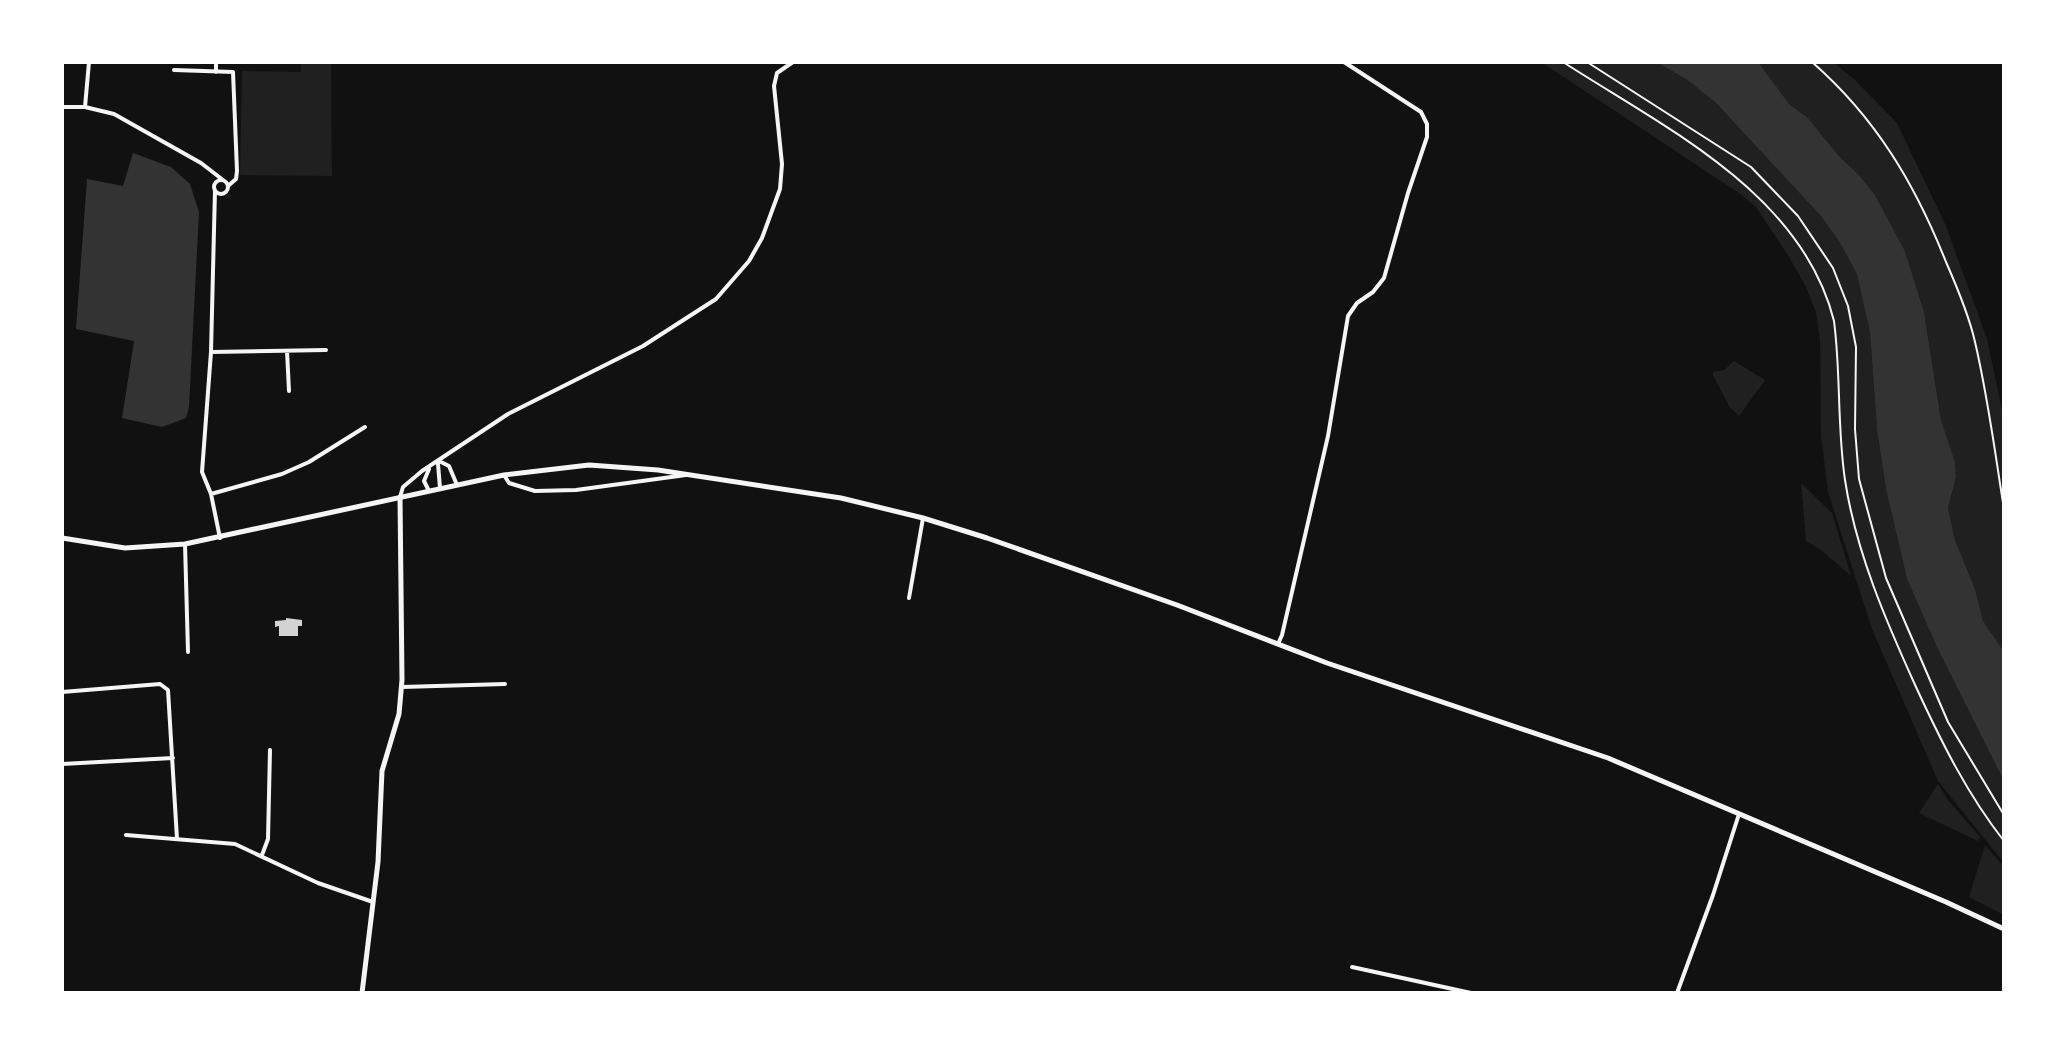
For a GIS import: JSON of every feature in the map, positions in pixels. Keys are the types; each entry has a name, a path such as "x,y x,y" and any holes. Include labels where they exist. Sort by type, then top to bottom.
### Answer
{"main road":[{"path":"62,538 116,547 185,544 504,475 589,465 636,467 841,498 923,518 1061,564 1381,682 1608,758 2004,929"},
{"path":"362,993 373,902 382,771 399,714 402,687 400,497"}],"street":[{"path":"85,107 89,62"},
{"path":"216,62 216,72"},
{"path":"400,497 403,487 447,452 508,414 643,346 716,299 749,261 762,238 780,189 782,164 774,86 777,73 793,62"},
{"path":"1278,644 1328,436 1348,316 1357,303 1373,292 1384,278 1427,137 1427,124 1421,112 1344,62"},
{"path":"174,70 233,72 236,179 216,206"},
{"path":"62,107 85,107 114,114 201,163 228,186"},
{"path":"211,171 216,206 211,352 202,472 211,494 220,538"},
{"path":"215,187 223,180"},
{"path":"215,187 223,194"},
{"path":"211,352 326,350"},
{"path":"287,351 289,391"},
{"path":"211,494 282,474 309,462 365,427"},
{"path":"439,461 449,466 457,485"},
{"path":"439,461 437,476 440,488"},
{"path":"429,491 425,477 430,466"},
{"path":"504,475 509,483 544,491 652,481 688,474"},
{"path":"909,598 923,518"},
{"path":"185,544 188,652"},
{"path":"62,692 160,684 168,690 177,839"},
{"path":"402,687 505,684"},
{"path":"262,855 268,839 270,750"},
{"path":"62,764 173,758"},
{"path":"1677,993 1739,814"},
{"path":"126,835 235,844 318,883 373,902"},
{"path":"1352,967 1471,993"}],"path":[{"path":"1563,62 1688,141 1728,171 1776,216 1814,268 1830,303 1834,321 1845,477 1869,571 1897,646 1938,734 1958,772 2004,841"},
{"path":"1587,62 1751,167 1798,216 1833,268 1848,306 1856,347 1855,429 1859,479 1882,566 1948,722 2004,815"},
{"path":"1812,62 1853,101 1897,158 1934,228 1975,340 2004,509"}],"shaded area":[{"path":"301,62 331,62 332,176 240,175 242,71 301,72"},
{"path":"1541,62 1656,62 1686,79 1716,103 1820,215 1839,241 1857,274 1864,300 1886,489 1907,579 1936,645 2004,781 2004,863 1938,781 1872,629 1828,492 1821,436 1820,341 1816,312 1789,257 1756,207 1739,193"},
{"path":"1656,62 1758,62 1790,105 1807,117 1875,195 1905,251 1924,312 1941,420 1955,462 1956,477 1948,508 1955,540 1975,589 1983,621 2004,652 2004,781 1936,645 1907,579 1886,489 1877,430 1870,332 1857,274 1820,215 1716,103 1686,79"},
{"path":"1758,62 1833,62 1855,80 1897,123 1946,226 1987,339 2004,419 2004,652 1983,622 1975,589 1955,540 1948,508 1956,477 1955,462 1941,420 1924,312 1905,251 1875,195 1807,117 1790,105"},
{"path":"133,153 171,167 190,184 199,212 189,407 186,418 162,427 122,418 134,341 76,329 87,179 123,186"},
{"path":"1734,361 1765,380 1739,416 1729,406 1713,375 1713,372 1724,370"},
{"path":"1801,483 1832,513 1851,576 1806,541"},
{"path":"1938,784 1980,837 1978,841 1919,813"},
{"path":"1985,845 2004,867 2004,915 1969,897"}],"building":[{"path":"286,618 302,620 302,626 298,626 298,636 279,636 279,626 275,627 275,621"}]}
